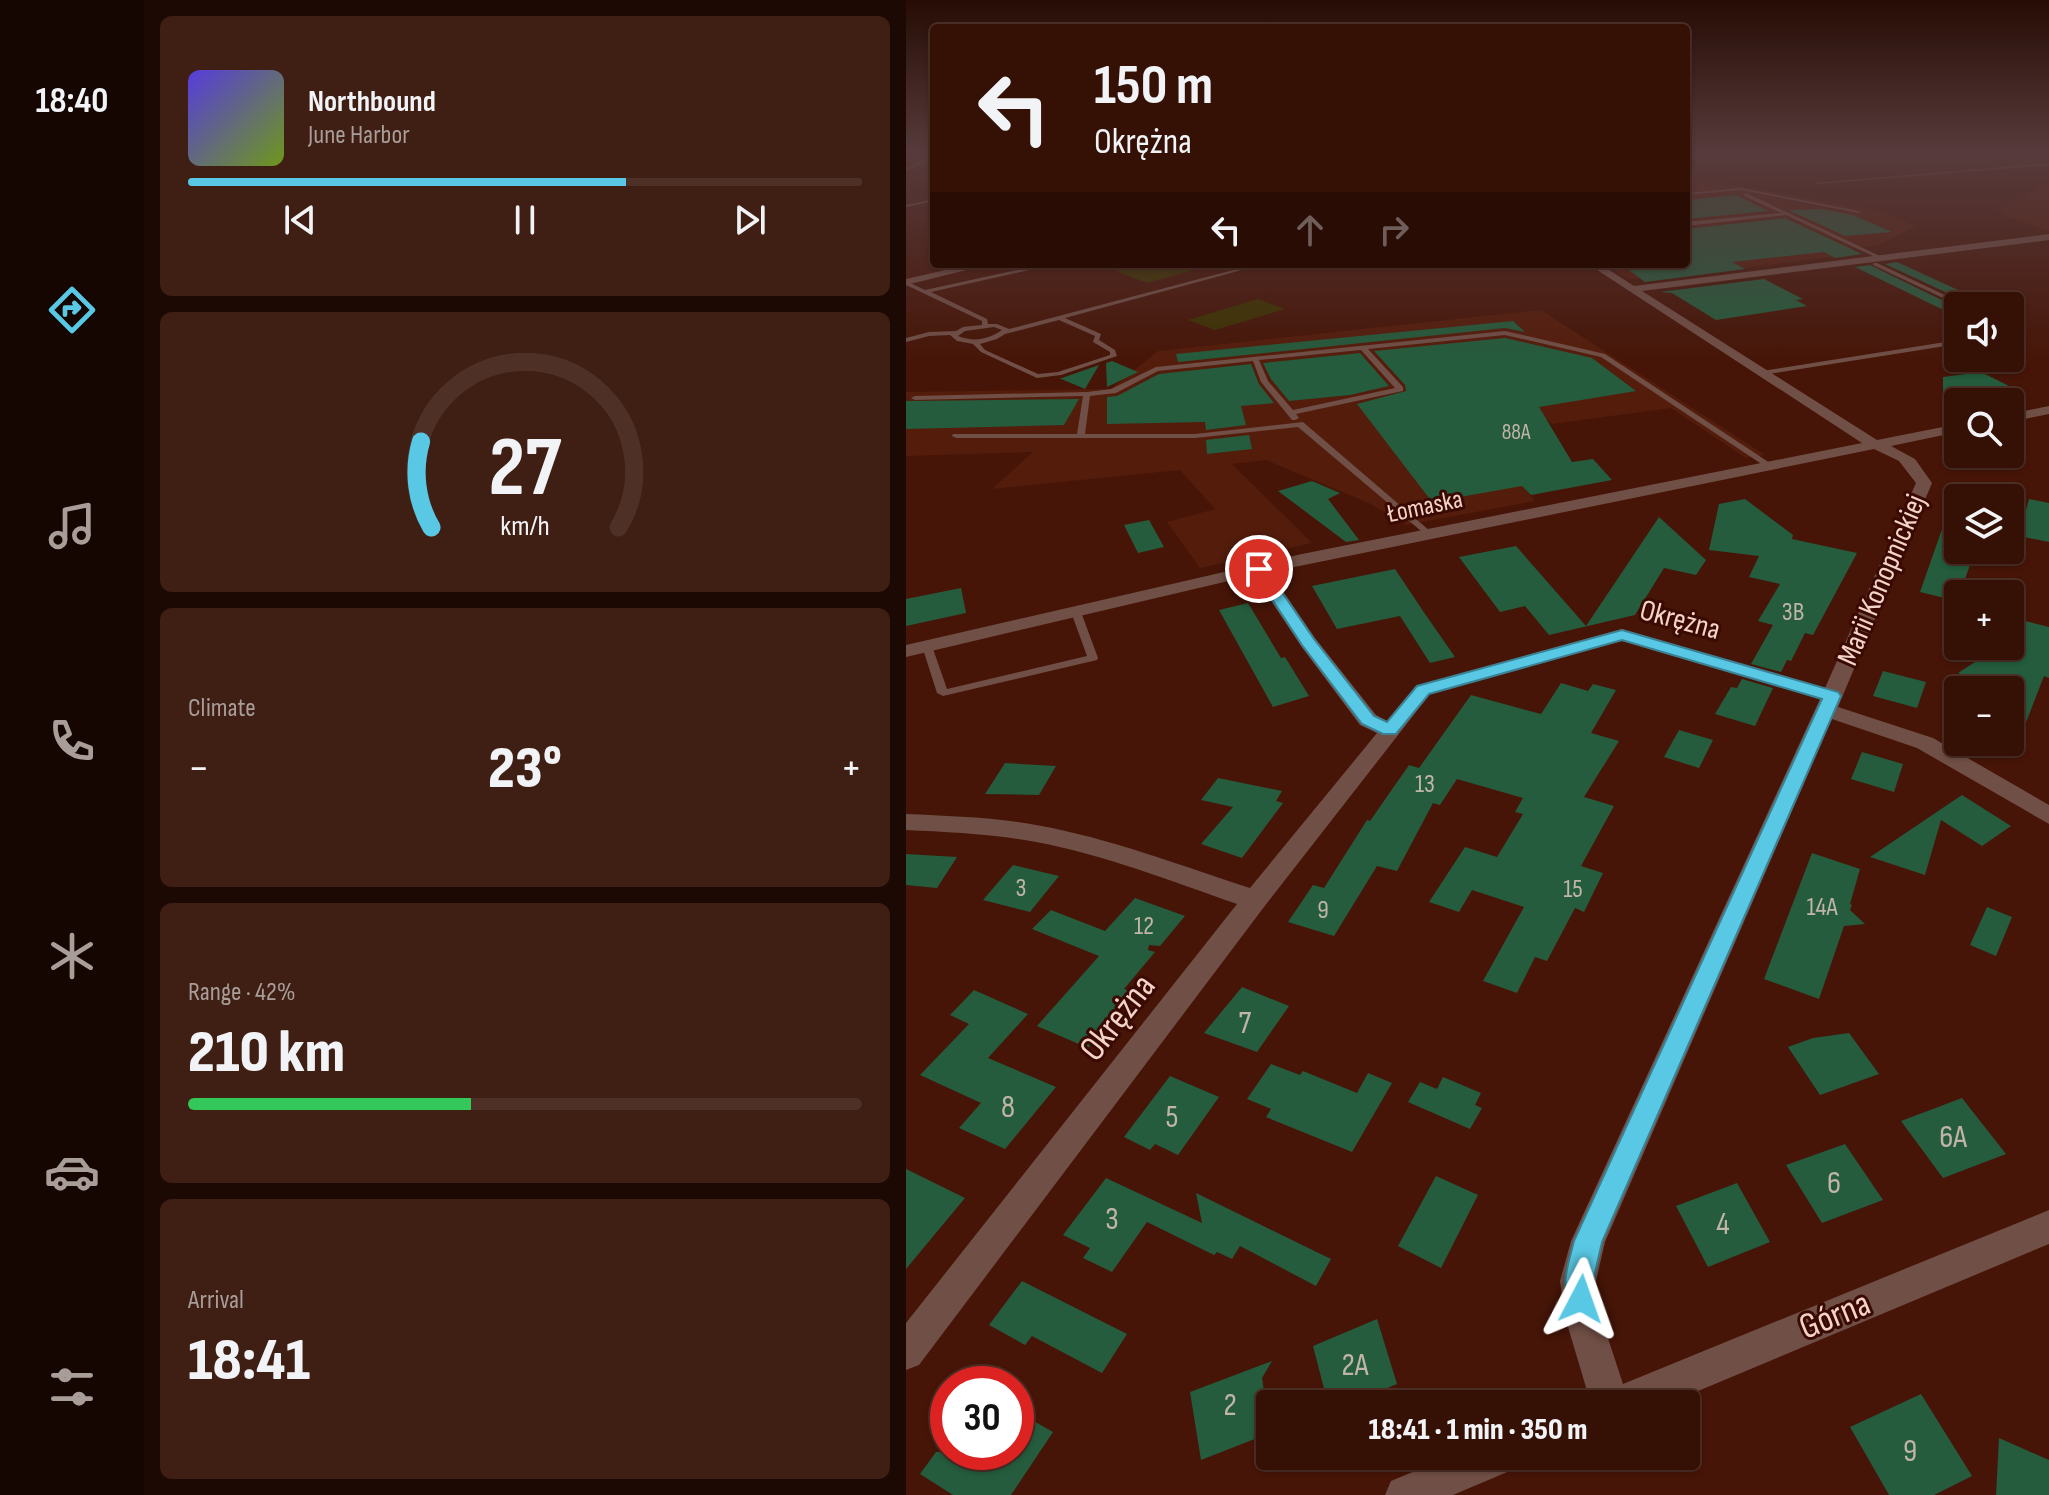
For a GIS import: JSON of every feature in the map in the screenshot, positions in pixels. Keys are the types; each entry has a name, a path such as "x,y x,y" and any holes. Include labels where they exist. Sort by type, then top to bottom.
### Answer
{"street":[{"path":"1632,289 2049,237"},
{"path":"906,283 969,268"},
{"path":"1599,268 1874,444"},
{"path":"2024,415 2049,410"},
{"name":"Łomaska","path":"906,651 1427,533 1944,431"},
{"name":"Marii Konopnickiej","path":"1606,1390 1583,1317 1578,1281 1588,1241 1924,483 1916,467 1900,454 1874,444"},
{"path":"1259,569 1308,642 1368,720 1389,730"},
{"name":"Okrężna","path":"906,1352 1255,900 1423,690 1622,635 1829,703 1925,743 2049,816"},
{"path":"906,822 982,826 1041,835 1139,862 1255,900"},
{"name":"Górna","path":"1655,1390 2049,1227"},
{"path":"1417,1492 1466,1470"}],"lane":[{"path":"1803,222 1944,295"},
{"path":"924,292 1035,268"},
{"path":"956,333 953,336 956,340 975,342 997,338 1005,332 1239,270"},
{"path":"906,283 985,320 985,325"},
{"path":"975,342 983,351 1037,376 1059,374 1114,356 1113,351 1095,341 1099,335 1062,319"},
{"path":"906,340 929,334 956,333 985,325 1003,327 1005,332"},
{"path":"915,398 1087,394 1113,391 1156,369 1505,333 1596,352 1769,465"},
{"path":"1762,373 1944,344"},
{"path":"1291,413 1400,389 1363,348"},
{"path":"1255,358 1265,382 1300,424 1427,533"},
{"path":"1081,436 1087,394"},
{"path":"956,436 1195,436 1300,424"},
{"path":"927,646 943,693 1093,658 1076,612"}],"shaded area":[{"path":"1690,222 1906,222 1916,226 1877,246 1853,248 1855,254 1629,279 1610,268 1690,268"},
{"path":"2023,222 2049,222 2049,231"},
{"path":"1128,268 1201,268 1147,283 1116,271"},
{"path":"1258,299 1285,309 1215,330 1188,320"},
{"path":"1541,310 1765,455 1746,458 1671,408 1552,424 1544,417 1524,488 1535,501 1406,525 1371,504 1266,460 1232,464 1312,543 1200,568 1167,522 1215,509 1180,470 992,489 1033,452 906,456 906,392 1111,389 1158,351"}],"building":[{"path":"1751,222 1793,222 1862,254 1835,258 1824,252 1732,262 1745,269 1645,282 1626,268 1690,268 1690,229"},
{"path":"1814,222 1869,222 1892,232 1845,236"},
{"path":"1897,262 1958,292 1945,292 1885,264"},
{"path":"1870,265 1944,301 1944,310 1855,267"},
{"path":"1764,279 1803,299 1796,300 1807,306 1716,320 1672,293 1660,292"},
{"path":"1513,321 1525,332 1505,328 1178,362 1176,354"},
{"path":"1505,338 1592,358 1636,391 1539,407 1572,462 1593,459 1612,480 1531,495 1522,486 1432,502 1357,404 1406,391 1405,385 1374,351"},
{"path":"1360,353 1389,386 1350,395 1289,401 1271,379 1263,363"},
{"path":"1112,361 1138,372 1107,387 1106,363"},
{"path":"1251,364 1259,384 1274,403 1241,406 1246,425 1206,430 1205,422 1107,424 1107,397 1117,396 1159,374"},
{"path":"1099,365 1085,389 1059,378 1062,378"},
{"path":"1981,372 2013,388 1944,388 1944,395 1943,377"},
{"path":"1079,399 1064,425 906,429 906,401"},
{"path":"1249,435 1252,449 1207,454 1206,440"},
{"path":"1312,481 1340,493 1328,499 1359,540 1346,542 1278,491"},
{"path":"1745,499 1793,535 1792,539 1857,553 1813,635 1805,633 1791,661 1787,660 1781,672 1751,664 1773,625 1758,621 1780,584 1749,577 1759,556 1709,550 1719,504"},
{"path":"2029,499 2049,503 2049,542 2024,537 2024,518"},
{"path":"1659,517 1706,560 1696,575 1664,568 1635,615 1549,635 1525,606 1500,612 1459,557 1516,546 1586,626"},
{"path":"1149,520 1164,547 1138,553 1124,525"},
{"path":"1944,524 1944,564 1970,564 1965,580 1944,580 1944,598 1920,592"},
{"path":"1395,569 1455,657 1430,663 1400,616 1337,629 1312,586"},
{"path":"961,588 966,613 906,626 906,599"},
{"path":"1248,603 1281,658 1285,657 1309,696 1273,707 1219,610"},
{"path":"2024,621 2049,627 2049,678 2044,676 2024,727 2024,676 1967,676 1958,673 1978,660 2024,660"},
{"path":"1883,671 1926,682 1917,708 1873,696"},
{"path":"1742,679 1773,688 1755,726 1715,714 1731,687 1737,688"},
{"path":"1561,683 1588,691 1593,684 1616,690 1591,733 1619,741 1584,797 1614,806 1581,866 1603,873 1584,912 1575,908 1547,961 1535,957 1517,993 1483,981 1524,907 1472,890 1459,912 1429,902 1465,847 1497,857 1523,814 1515,812 1523,798 1457,779 1440,805 1433,803 1397,871 1377,866 1334,936 1288,922 1313,885 1324,888 1367,820 1370,821 1409,765 1419,768 1471,695 1541,714"},
{"path":"1679,730 1713,740 1699,768 1664,757"},
{"path":"1862,752 1903,764 1894,792 1851,779"},
{"path":"1005,763 1056,766 1039,795 985,794"},
{"path":"1218,778 1282,791 1276,801 1283,803 1242,858 1201,844 1233,807 1201,800"},
{"path":"1962,795 2011,826 1982,846 1941,820 1925,875 1870,857"},
{"path":"1812,853 1860,869 1850,910 1865,924 1844,926 1819,999 1764,979"},
{"path":"906,854 957,857 937,888 906,885"},
{"path":"1013,865 1059,876 1030,912 983,900"},
{"path":"1135,898 1185,916 1160,946 1149,945 1148,950 1155,952 1124,989 1133,992 1088,1048 1037,1026 1099,956 1032,929 1051,910 1105,931"},
{"path":"1987,907 2012,917 1996,956 1970,945"},
{"path":"1242,987 1289,1006 1257,1052 1204,1033"},
{"path":"974,990 1028,1014 988,1058 1056,1087 1005,1149 959,1128 981,1103 920,1075 969,1024 950,1015"},
{"path":"1849,1033 1879,1074 1820,1095 1788,1047 1813,1038"},
{"path":"1271,1064 1300,1075 1303,1071 1357,1093 1368,1073 1392,1083 1352,1152 1266,1117 1271,1109 1247,1099"},
{"path":"1170,1076 1219,1097 1178,1155 1155,1144 1150,1150 1124,1137"},
{"path":"1443,1077 1481,1093 1475,1105 1482,1108 1470,1129 1408,1102 1420,1082 1437,1089"},
{"path":"1962,1098 2006,1154 1943,1178 1901,1121"},
{"path":"1845,1144 1883,1200 1822,1223 1786,1165"},
{"path":"906,1169 965,1198 906,1269"},
{"path":"1436,1176 1478,1195 1441,1268 1398,1246"},
{"path":"1106,1178 1202,1223 1196,1193 1331,1259 1316,1286 1240,1246 1232,1259 1217,1252 1214,1255 1147,1222 1112,1272 1083,1258 1090,1248 1063,1235"},
{"path":"1737,1183 1770,1242 1708,1267 1676,1206"},
{"path":"1022,1281 1127,1334 1102,1373 1032,1336 1025,1345 989,1325"},
{"path":"1377,1319 1397,1384 1383,1390 1324,1390 1313,1346"},
{"path":"1272,1361 1262,1378 1264,1390 1256,1390 1256,1438 1201,1460 1190,1392"},
{"path":"1921,1394 1972,1476 1934,1495 1889,1495 1850,1427"},
{"path":"1034,1421 1053,1432 1034,1460"},
{"path":"1999,1438 2049,1460 2049,1495 1996,1495"},
{"path":"930,1460 930,1470 1028,1470 1011,1495 953,1495 920,1474"}],"route":[{"path":"1259,569 1308,642 1368,720 1389,730 1423,690 1622,635 1832,696 1588,1241 1578,1281 1581,1299"}]}
